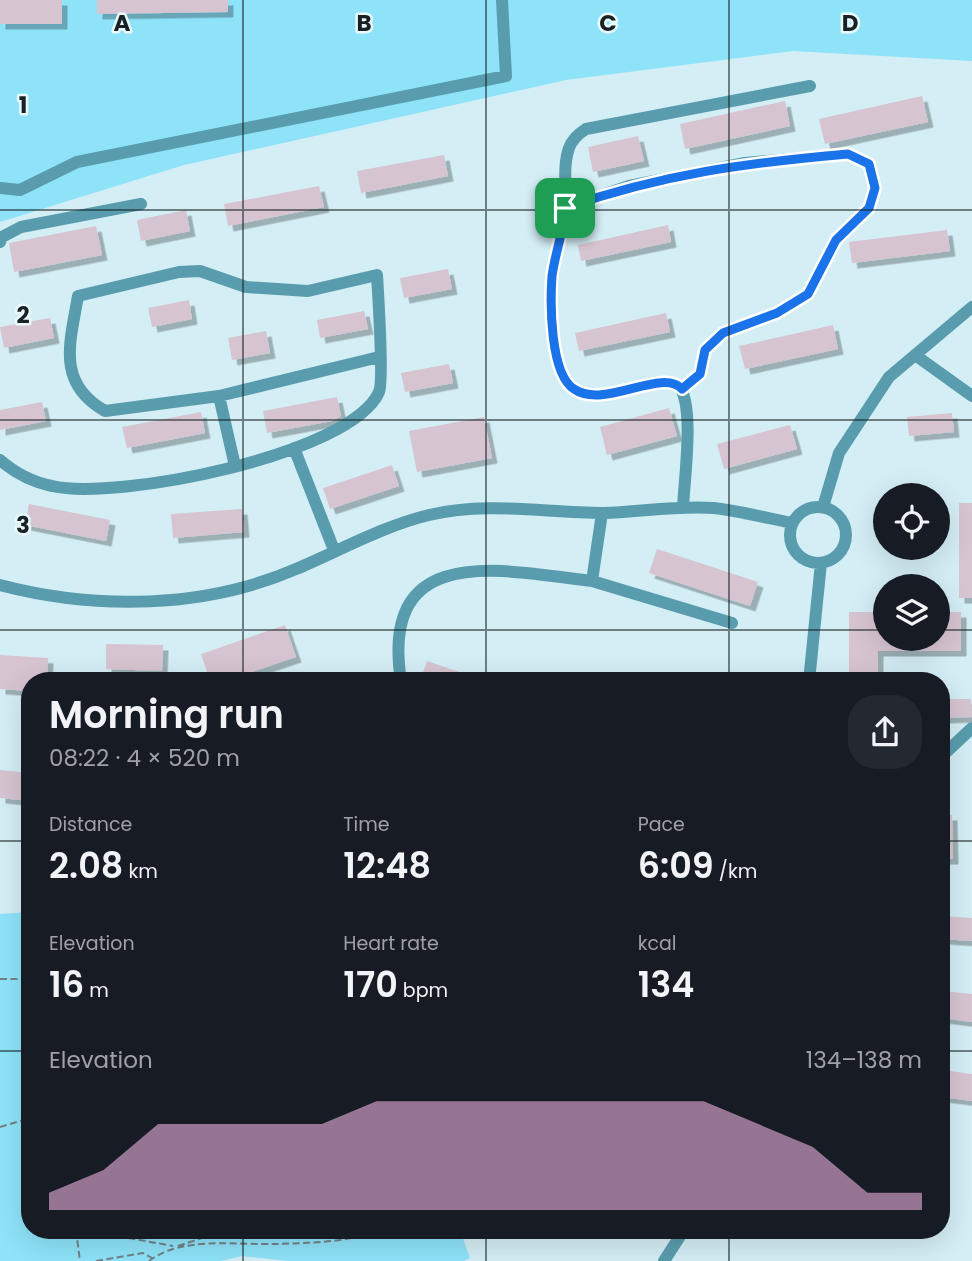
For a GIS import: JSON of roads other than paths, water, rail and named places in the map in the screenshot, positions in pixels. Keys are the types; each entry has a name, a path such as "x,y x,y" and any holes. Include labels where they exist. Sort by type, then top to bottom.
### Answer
{"street":[{"path":"0,188 20,190 78,162 506,76 502,0"},
{"path":"682,389 666,382 593,396 573,389 564,380 556,362 552,278 565,208 568,151 574,139 586,129 810,86"},
{"path":"565,208 629,186 745,163 848,154 869,164 875,188 869,208 836,240 808,294 777,313 723,333 705,350 700,374 682,389"},
{"path":"0,242 2,237 21,227 141,204"},
{"path":"0,460 15,473 53,487 113,489 169,482 294,448 358,419 380,391 377,275 308,291 246,288 200,271 179,272 78,296 69,348 72,379 90,402 105,411 219,396 379,357"},
{"path":"822,507 839,453 889,377 972,307"},
{"path":"915,355 972,396"},
{"path":"682,389 687,417 683,508"},
{"path":"219,396 235,466"},
{"path":"294,448 334,551"},
{"path":"0,584 42,596 128,604 235,590 296,570 334,551 426,516 473,507 603,513 714,508 792,523"},
{"path":"822,507 841,518 846,539 840,552 821,562 807,560 795,551 790,538 792,523 802,512 822,507"},
{"path":"592,581 603,513"},
{"path":"809,672 821,562"},
{"path":"401,672 401,621 415,594 431,581 461,572 538,575 592,581 732,623"},
{"path":"950,750 970,735"},
{"path":"664,1261 678,1239"}]}
